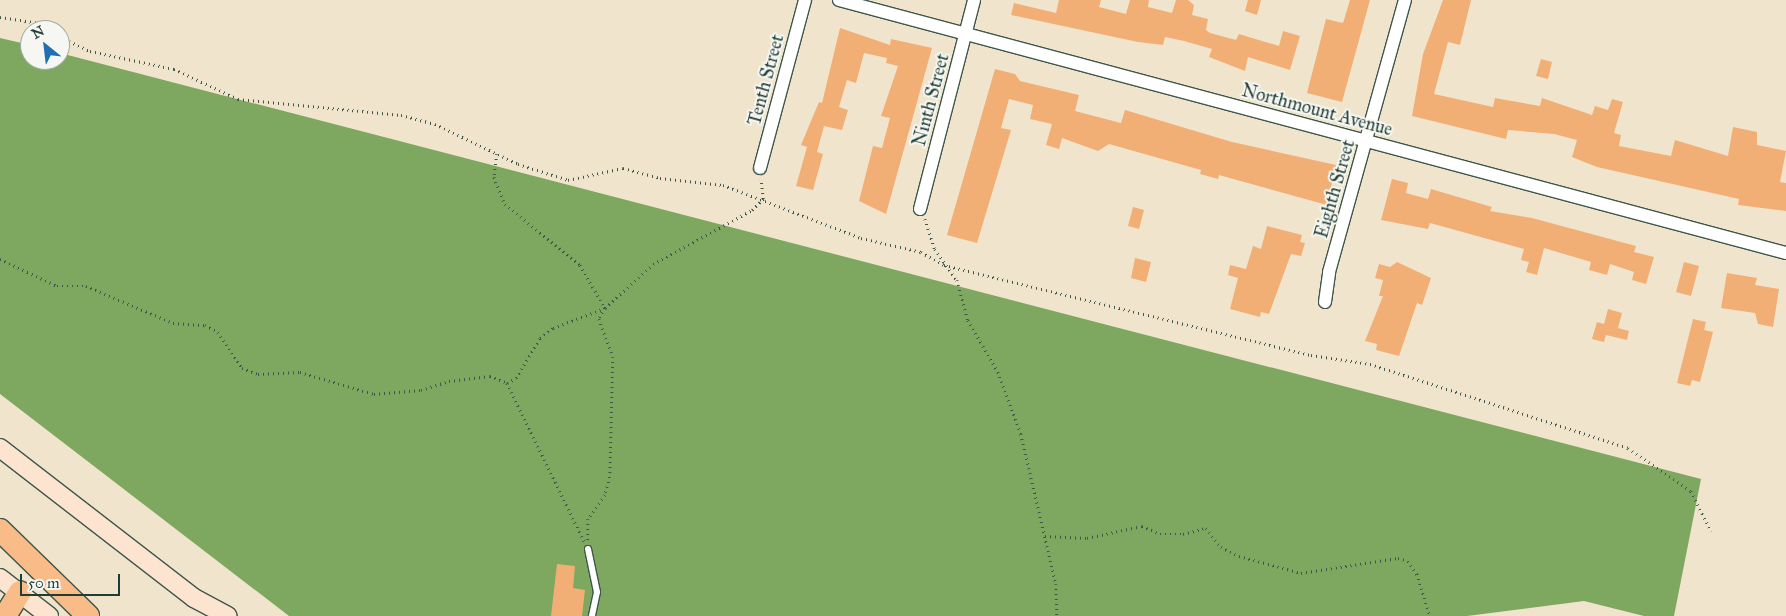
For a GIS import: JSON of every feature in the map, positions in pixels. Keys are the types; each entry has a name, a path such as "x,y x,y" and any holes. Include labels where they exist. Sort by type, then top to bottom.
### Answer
{"highway":[{"path":"0,530 88,616"},
{"path":"7,612 20,592"}],"main road":[{"path":"0,448 194,598 211,616"},
{"path":"0,578 49,616"},
{"path":"194,598 228,616"}],"street":[{"name":"Tenth Street","path":"760,168 806,0"},
{"name":"Northmount Avenue","path":"839,0 965,32 1367,142 1786,253"},
{"name":"Ninth Street","path":"920,209 974,0"},
{"name":"Eighth Street","path":"1325,302 1329,272 1367,142 1405,0"}],"lane":[{"path":"588,549 597,592 592,616"}],"path":[{"path":"0,17 20,20"},
{"path":"70,42 90,51 174,69 238,99 401,115 435,124 497,153 568,180 623,168 660,178 723,185 862,238 920,252 944,265 1311,355 1370,364 1628,448 1691,491 1711,531"},
{"path":"497,153 494,177 505,204 580,265 605,308"},
{"path":"760,168 763,199"},
{"path":"588,549 588,519 604,495 610,477 613,358 599,318 605,308 653,264 763,199"},
{"path":"920,209 944,265 957,280 968,320 998,372 1021,434 1056,584 1057,616"},
{"path":"0,259 57,286 107,292 173,323 205,325 218,332 242,368 258,374 300,372 374,394 421,390 449,381 490,376 507,383 588,549"},
{"path":"507,383 516,378 540,338 553,328 605,308"},
{"path":"1045,536 1087,538 1142,526 1160,534 1183,534 1206,528 1221,547 1239,556 1301,573 1398,558 1408,561 1417,574 1430,616"}],"green space":[{"path":"0,38 20,43 20,70 70,70 70,56 1701,479 1674,616 1644,616 1584,601 1467,616 289,616 0,394"}],"building":[{"path":"1059,0 1101,0 1099,7 1126,14 1130,0 1149,0 1148,7 1172,13 1176,0 1188,0 1194,5 1192,15 1208,19 1206,30 1210,33 1236,40 1239,34 1279,46 1283,31 1300,36 1290,70 1248,57 1245,71 1209,57 1212,49 1184,41 1165,37 1163,45 1138,42 1011,15 1014,3 1056,13"},
{"path":"1248,0 1261,0 1257,15 1245,11"},
{"path":"1350,0 1370,0 1342,102 1307,93 1326,19 1343,23"},
{"path":"1443,0 1471,0 1460,45 1448,42 1434,94 1493,107 1495,98 1540,106 1542,98 1592,115 1595,106 1608,110 1612,99 1623,102 1614,133 1621,135 1619,146 1671,156 1675,140 1728,156 1733,127 1757,132 1757,145 1786,151 1780,182 1786,183 1786,211 1738,205 1739,199 1597,167 1572,157 1577,140 1554,134 1508,130 1506,139 1412,116 1423,54"},
{"path":"840,28 890,45 891,39 932,48 886,214 859,201 873,146 882,148 890,118 881,116 898,66 886,63 887,58 864,53 856,83 847,80 839,107 848,110 842,130 824,126 817,152 823,154 813,190 796,186 807,147 801,145 819,102 822,103"},
{"path":"1541,59 1552,62 1548,79 1536,76"},
{"path":"995,69 1015,74 1020,81 1079,95 1075,111 1121,123 1125,110 1232,142 1336,165 1327,205 1219,175 1218,179 1200,174 1201,170 1109,144 1098,151 1062,138 1059,149 1046,145 1052,124 1030,119 1033,105 1009,99 1001,128 1011,130 977,243 947,235"},
{"path":"1392,179 1408,183 1406,193 1428,199 1431,189 1492,207 1490,211 1532,218 1636,246 1634,252 1654,257 1646,284 1632,280 1634,272 1610,264 1607,275 1589,270 1591,262 1544,248 1537,275 1526,272 1529,262 1521,260 1524,249 1430,223 1428,229 1381,220"},
{"path":"1133,207 1144,210 1139,229 1128,226"},
{"path":"1267,226 1302,235 1300,242 1305,243 1301,256 1291,254 1269,314 1261,312 1260,317 1230,309 1238,278 1228,275 1230,265 1246,269 1253,246 1261,249"},
{"path":"1135,258 1151,262 1146,282 1131,278"},
{"path":"1397,262 1431,278 1422,305 1417,303 1399,356 1376,350 1377,344 1365,341 1383,296 1379,296 1383,280 1375,278 1379,264 1390,267"},
{"path":"1684,262 1699,266 1691,296 1676,292"},
{"path":"1727,273 1757,278 1755,285 1779,289 1773,327 1758,324 1755,313 1721,308"},
{"path":"1608,309 1622,313 1618,328 1629,331 1627,340 1606,335 1604,342 1592,339 1597,322 1604,324"},
{"path":"1693,319 1706,322 1704,330 1713,332 1700,382 1692,380 1690,386 1677,383"},
{"path":"557,564 575,566 573,588 585,590 582,616 551,616"}]}
